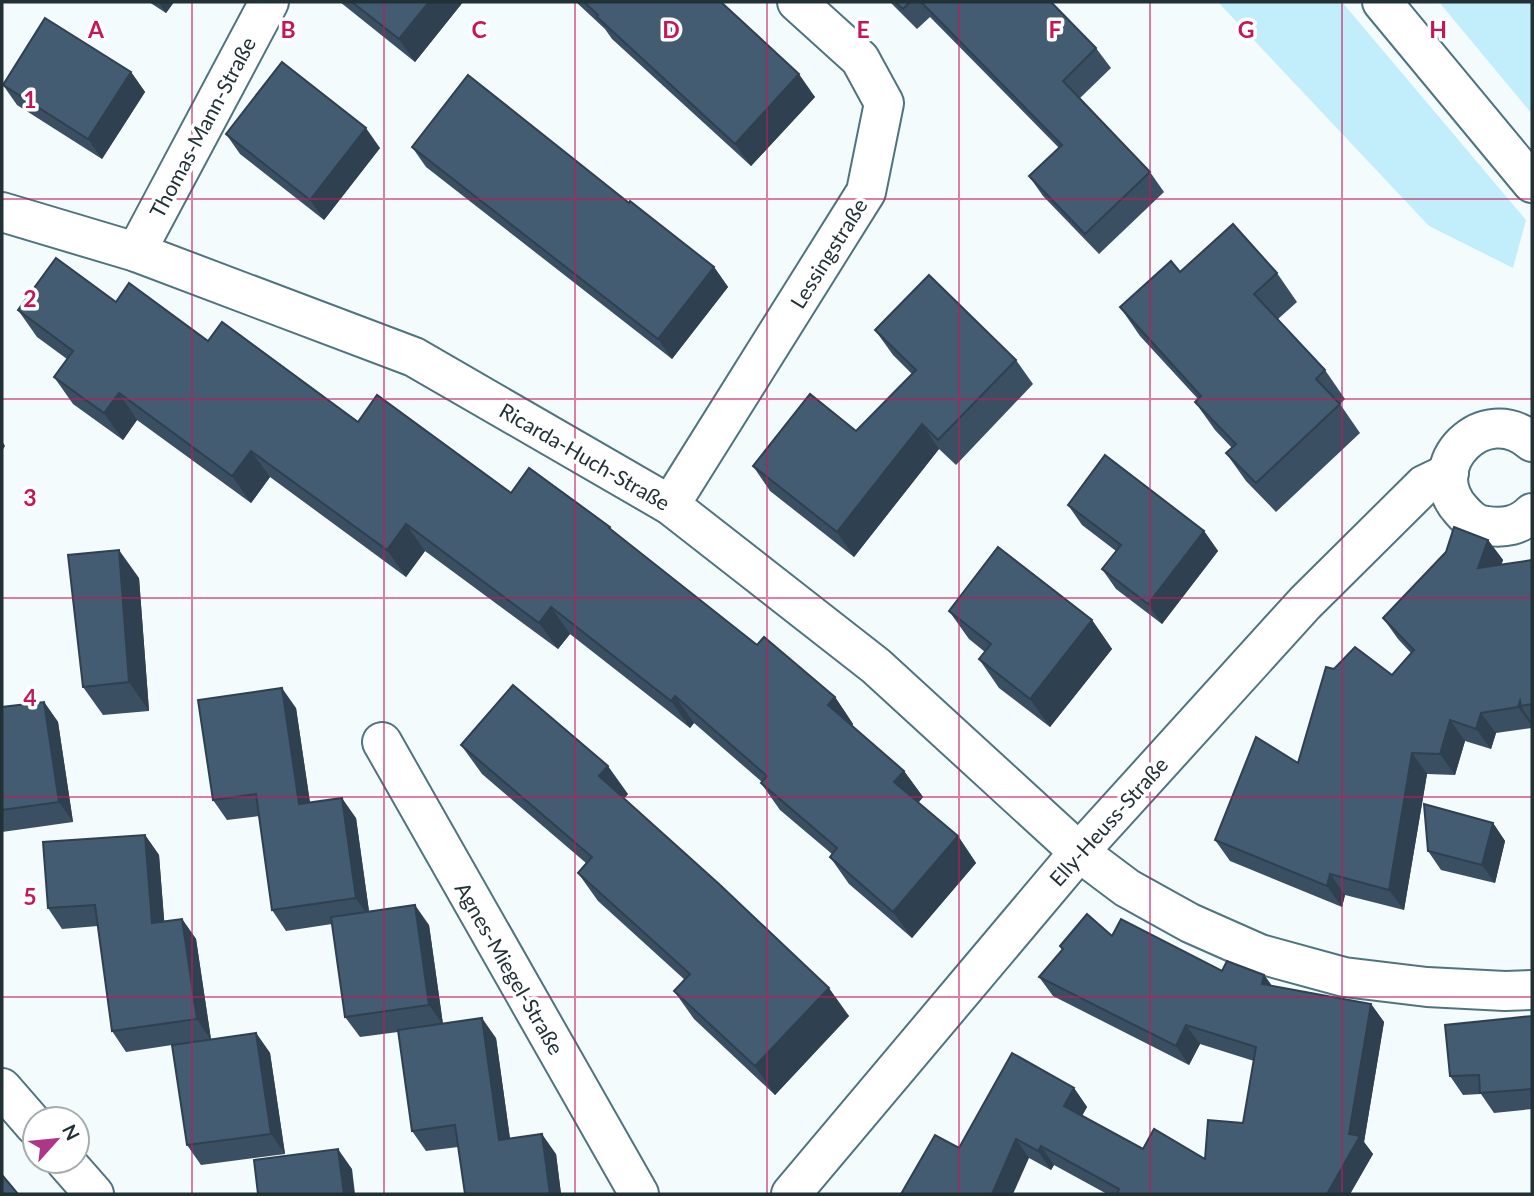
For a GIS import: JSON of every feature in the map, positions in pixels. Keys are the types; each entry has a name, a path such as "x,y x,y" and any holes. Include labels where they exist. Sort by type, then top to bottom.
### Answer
{"street":[{"name":"Thomas-Mann-Straße","path":"136,252 269,2"},
{"name":"Lessingstraße","path":"670,505 866,192 884,103 860,59 797,2"},
{"path":"1382,2 1532,183"},
{"name":"Ricarda-Huch-Straße","path":"2,212 136,252 414,357 670,505 876,666 1079,852 1128,888 1190,923 1260,954 1344,977 1427,986 1532,990"},
{"path":"1532,442 1506,428 1481,430 1461,443 1449,464 1448,489 1452,500 1470,520 1483,526 1504,528 1525,520 1532,513"},
{"name":"Elly-Heuss-Straße","path":"791,1194 1079,852 1305,603 1424,485 1449,473"},
{"name":"Agnes-Miegel-Straße","path":"382,742 639,1194"},
{"path":"2,1088 21,1110"},
{"path":"77,1175 94,1194"}],"shaded area":[{"path":"1218,2 1342,2 1526,220 1513,268 1429,226"},
{"path":"1439,2 1532,2 1532,114"}],"building":[{"path":"352,2 429,2 399,39"},
{"path":"584,2 721,2 799,74 735,144"},
{"path":"895,2 910,2 903,9"},
{"path":"921,2 1051,2 1096,48 1063,81 1150,172 1085,234 1029,176 1062,145"},
{"path":"45,18 131,72 88,139 3,85"},
{"path":"282,62 366,128 310,200 226,134"},
{"path":"468,75 714,267 658,339 412,147"},
{"path":"1233,224 1277,273 1254,294 1325,370 1316,379 1340,404 1256,483 1226,453 1236,444 1195,402 1201,396 1120,307 1171,261 1180,272"},
{"path":"56,258 116,302 129,283 208,341 222,322 358,422 377,395 511,493 529,468 610,527 757,645 764,637 835,697 828,705 904,771 894,782 958,836 893,912 830,857 837,848 761,783 767,776 675,696 671,701 551,607 539,623 406,524 387,550 251,451 232,476 119,393 104,413 54,377 73,351 18,310"},
{"path":"929,275 1016,360 938,440 922,424 837,532 753,466 810,394 856,431 916,370 875,330"},
{"path":"1105,455 1204,531 1148,604 1102,569 1121,545 1068,505"},
{"path":"1454,527 1488,540 1478,568 1532,560 1532,704 1521,706 1520,701 1518,707 1481,713 1476,729 1450,720 1440,754 1412,753 1389,890 1330,874 1327,886 1215,840 1256,737 1298,763 1326,667 1334,669 1355,647 1392,675 1414,650 1383,618 1446,552"},
{"path":"998,547 1092,620 1030,699 979,659 991,644 949,611"},
{"path":"119,550 129,682 83,687 68,555"},
{"path":"513,685 608,766 599,776 829,988 755,1066 674,991 690,974 578,873 592,857 461,745"},
{"path":"282,688 299,804 342,798 356,898 272,910 256,794 213,800 198,700"},
{"path":"44,702 59,802 2,810 2,707"},
{"path":"1424,804 1493,823 1482,865 1428,851"},
{"path":"145,835 152,923 182,919 197,1019 112,1031 95,905 48,908 43,842"},
{"path":"415,905 429,1005 345,1017 331,917"},
{"path":"1087,914 1112,936 1121,919 1222,971 1227,961 1264,975 1262,984 1371,1004 1349,1134 1360,1136 1327,1194 1117,1194 1119,1189 1041,1146 1038,1151 1016,1139 992,1194 901,1194 935,1135 959,1148 1012,1053 1074,1088 1064,1106 1143,1149 1154,1129 1205,1159 1208,1120 1243,1123 1256,1047 1186,1025 1176,1046 1039,977 1063,949 1060,946"},
{"path":"1532,1016 1532,1089 1480,1093 1479,1075 1450,1076 1445,1025"},
{"path":"482,1018 499,1140 542,1134 550,1194 465,1194 455,1125 412,1131 398,1030"},
{"path":"256,1033 271,1134 187,1145 172,1045"},
{"path":"338,1149 344,1194 258,1194 254,1160"},
{"path":"2,1175 18,1194 2,1194"}]}
